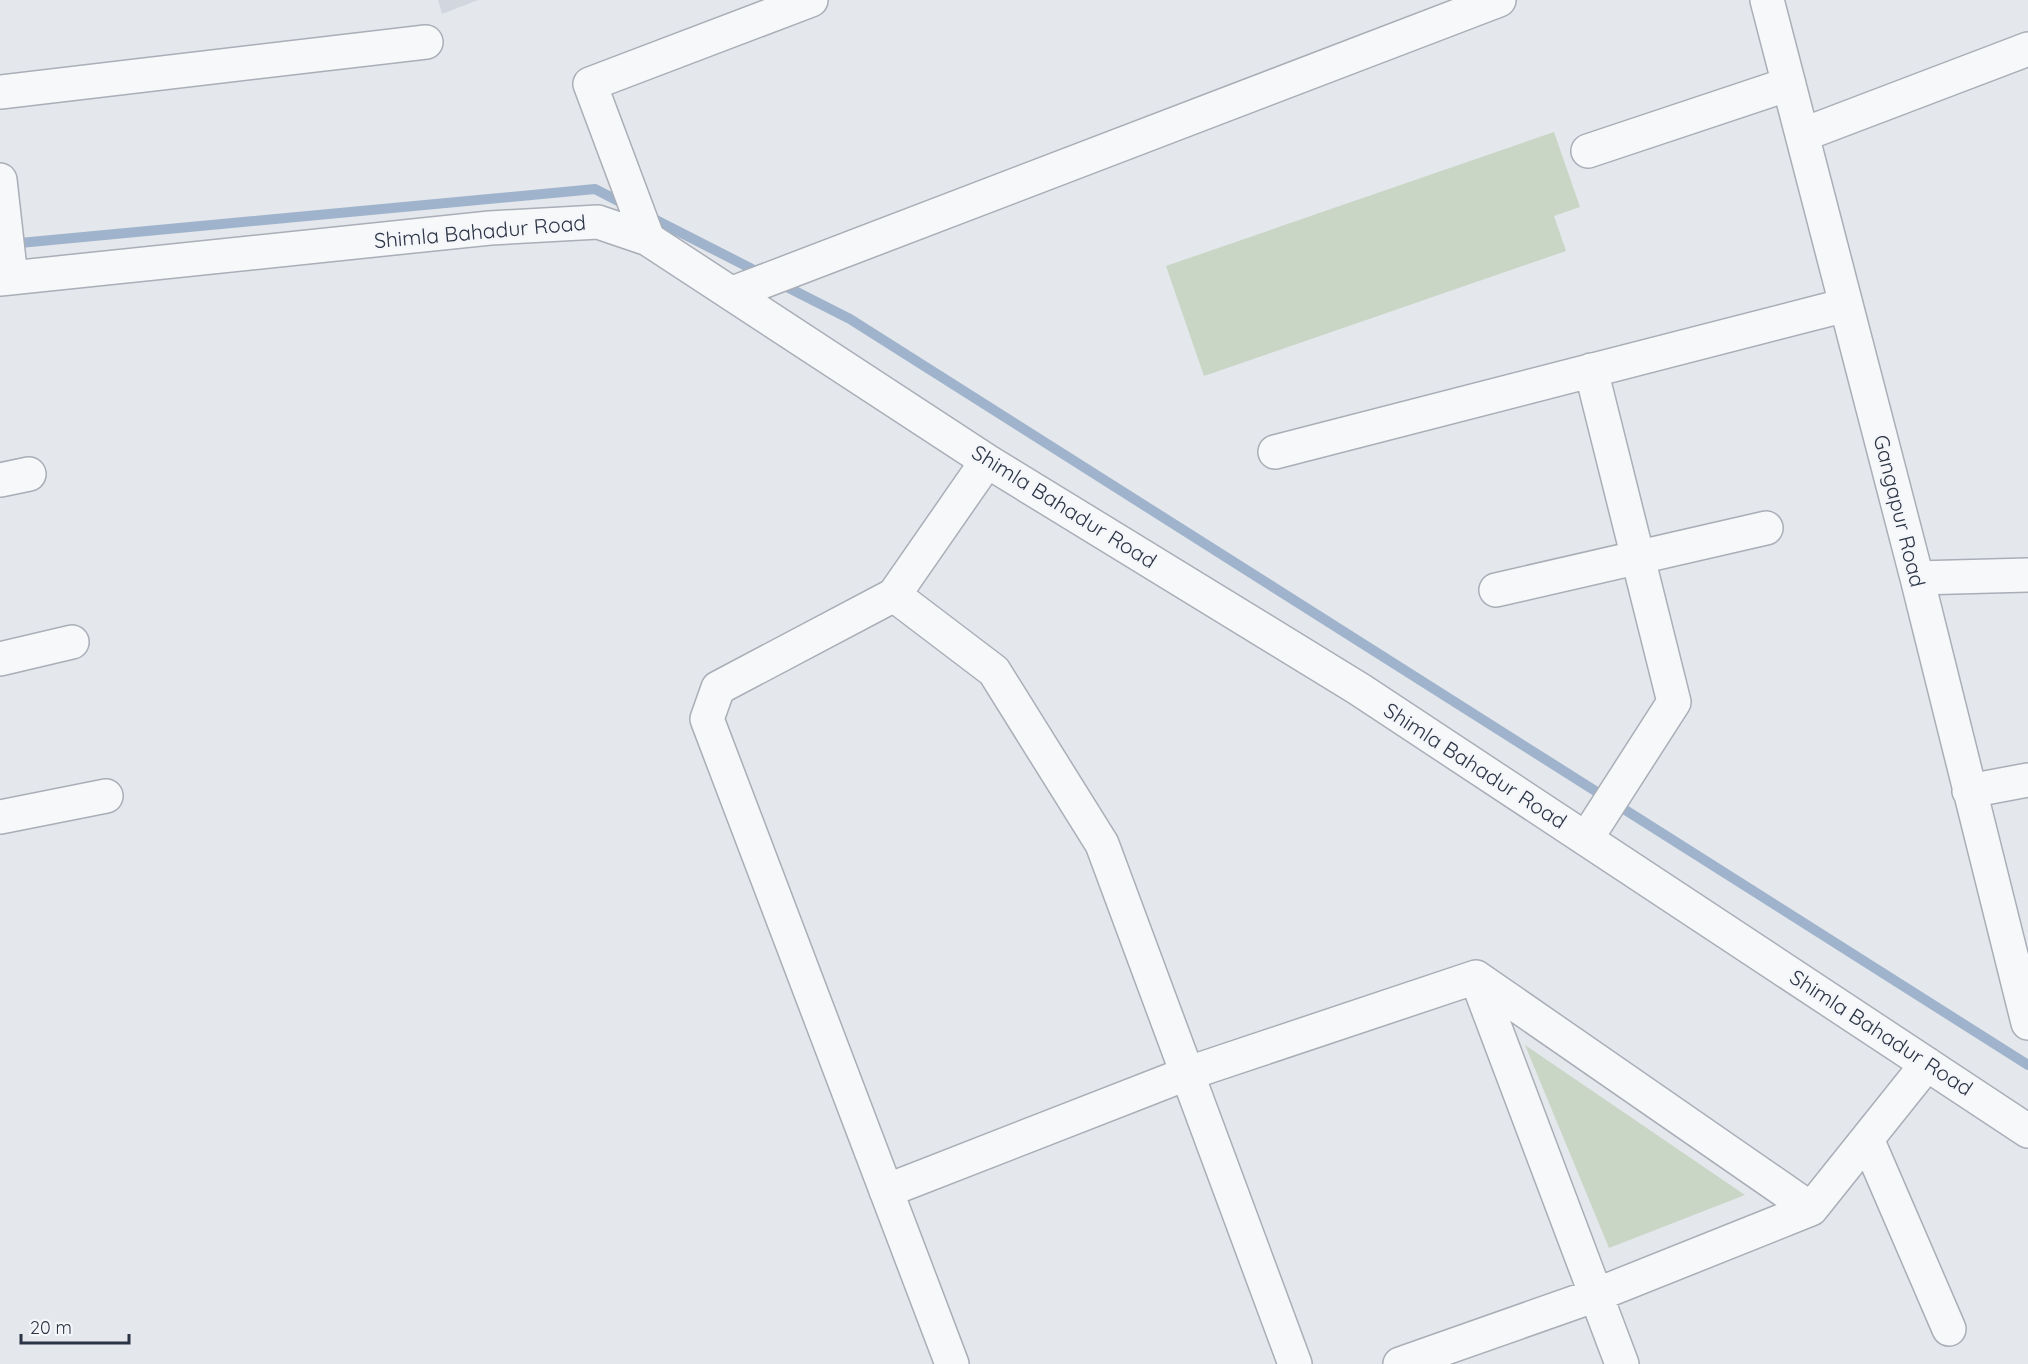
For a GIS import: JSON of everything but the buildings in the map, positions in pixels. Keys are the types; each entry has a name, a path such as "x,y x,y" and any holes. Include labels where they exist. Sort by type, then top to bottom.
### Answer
{"street":[{"path":"648,239 590,84 811,0"},
{"path":"733,293 1499,0"},
{"name":"Gangapur Road","path":"1767,0 1917,578 2028,1023"},
{"path":"0,92 426,42"},
{"path":"1802,135 2028,49"},
{"path":"1588,151 1789,84"},
{"path":"0,180 6,279"},
{"name":"Shimla Bahadur Road","path":"6,279 490,228 598,222 648,239 987,461 1359,689 2028,1131"},
{"path":"1275,452 1846,305"},
{"path":"1586,838 1674,702 1591,370"},
{"path":"952,1364 707,719 718,688 894,595 987,461"},
{"path":"1496,590 1766,528"},
{"path":"1917,578 2028,575"},
{"path":"894,595 994,671 1101,844 1295,1364"},
{"path":"0,659 72,642"},
{"path":"1969,790 2028,780"},
{"path":"0,817 106,796"},
{"path":"886,1191 1186,1074 1476,977"},
{"path":"1476,977 1811,1209"},
{"path":"1476,977 1622,1364"},
{"path":"1401,1364 1596,1295 1811,1209 1927,1064"},
{"path":"1867,1139 1949,1329"}],"shaded area":[{"path":"438,0 478,0 442,14"}],"green space":[{"path":"1554,132 1580,207 1554,216 1566,251 1204,376 1166,266"},
{"path":"1525,1045 1745,1195 1609,1248"}],"waterway":[{"path":"9,244 595,189 626,205"},
{"path":"648,216 762,274"},
{"path":"779,283 850,319 2028,1065"}]}
